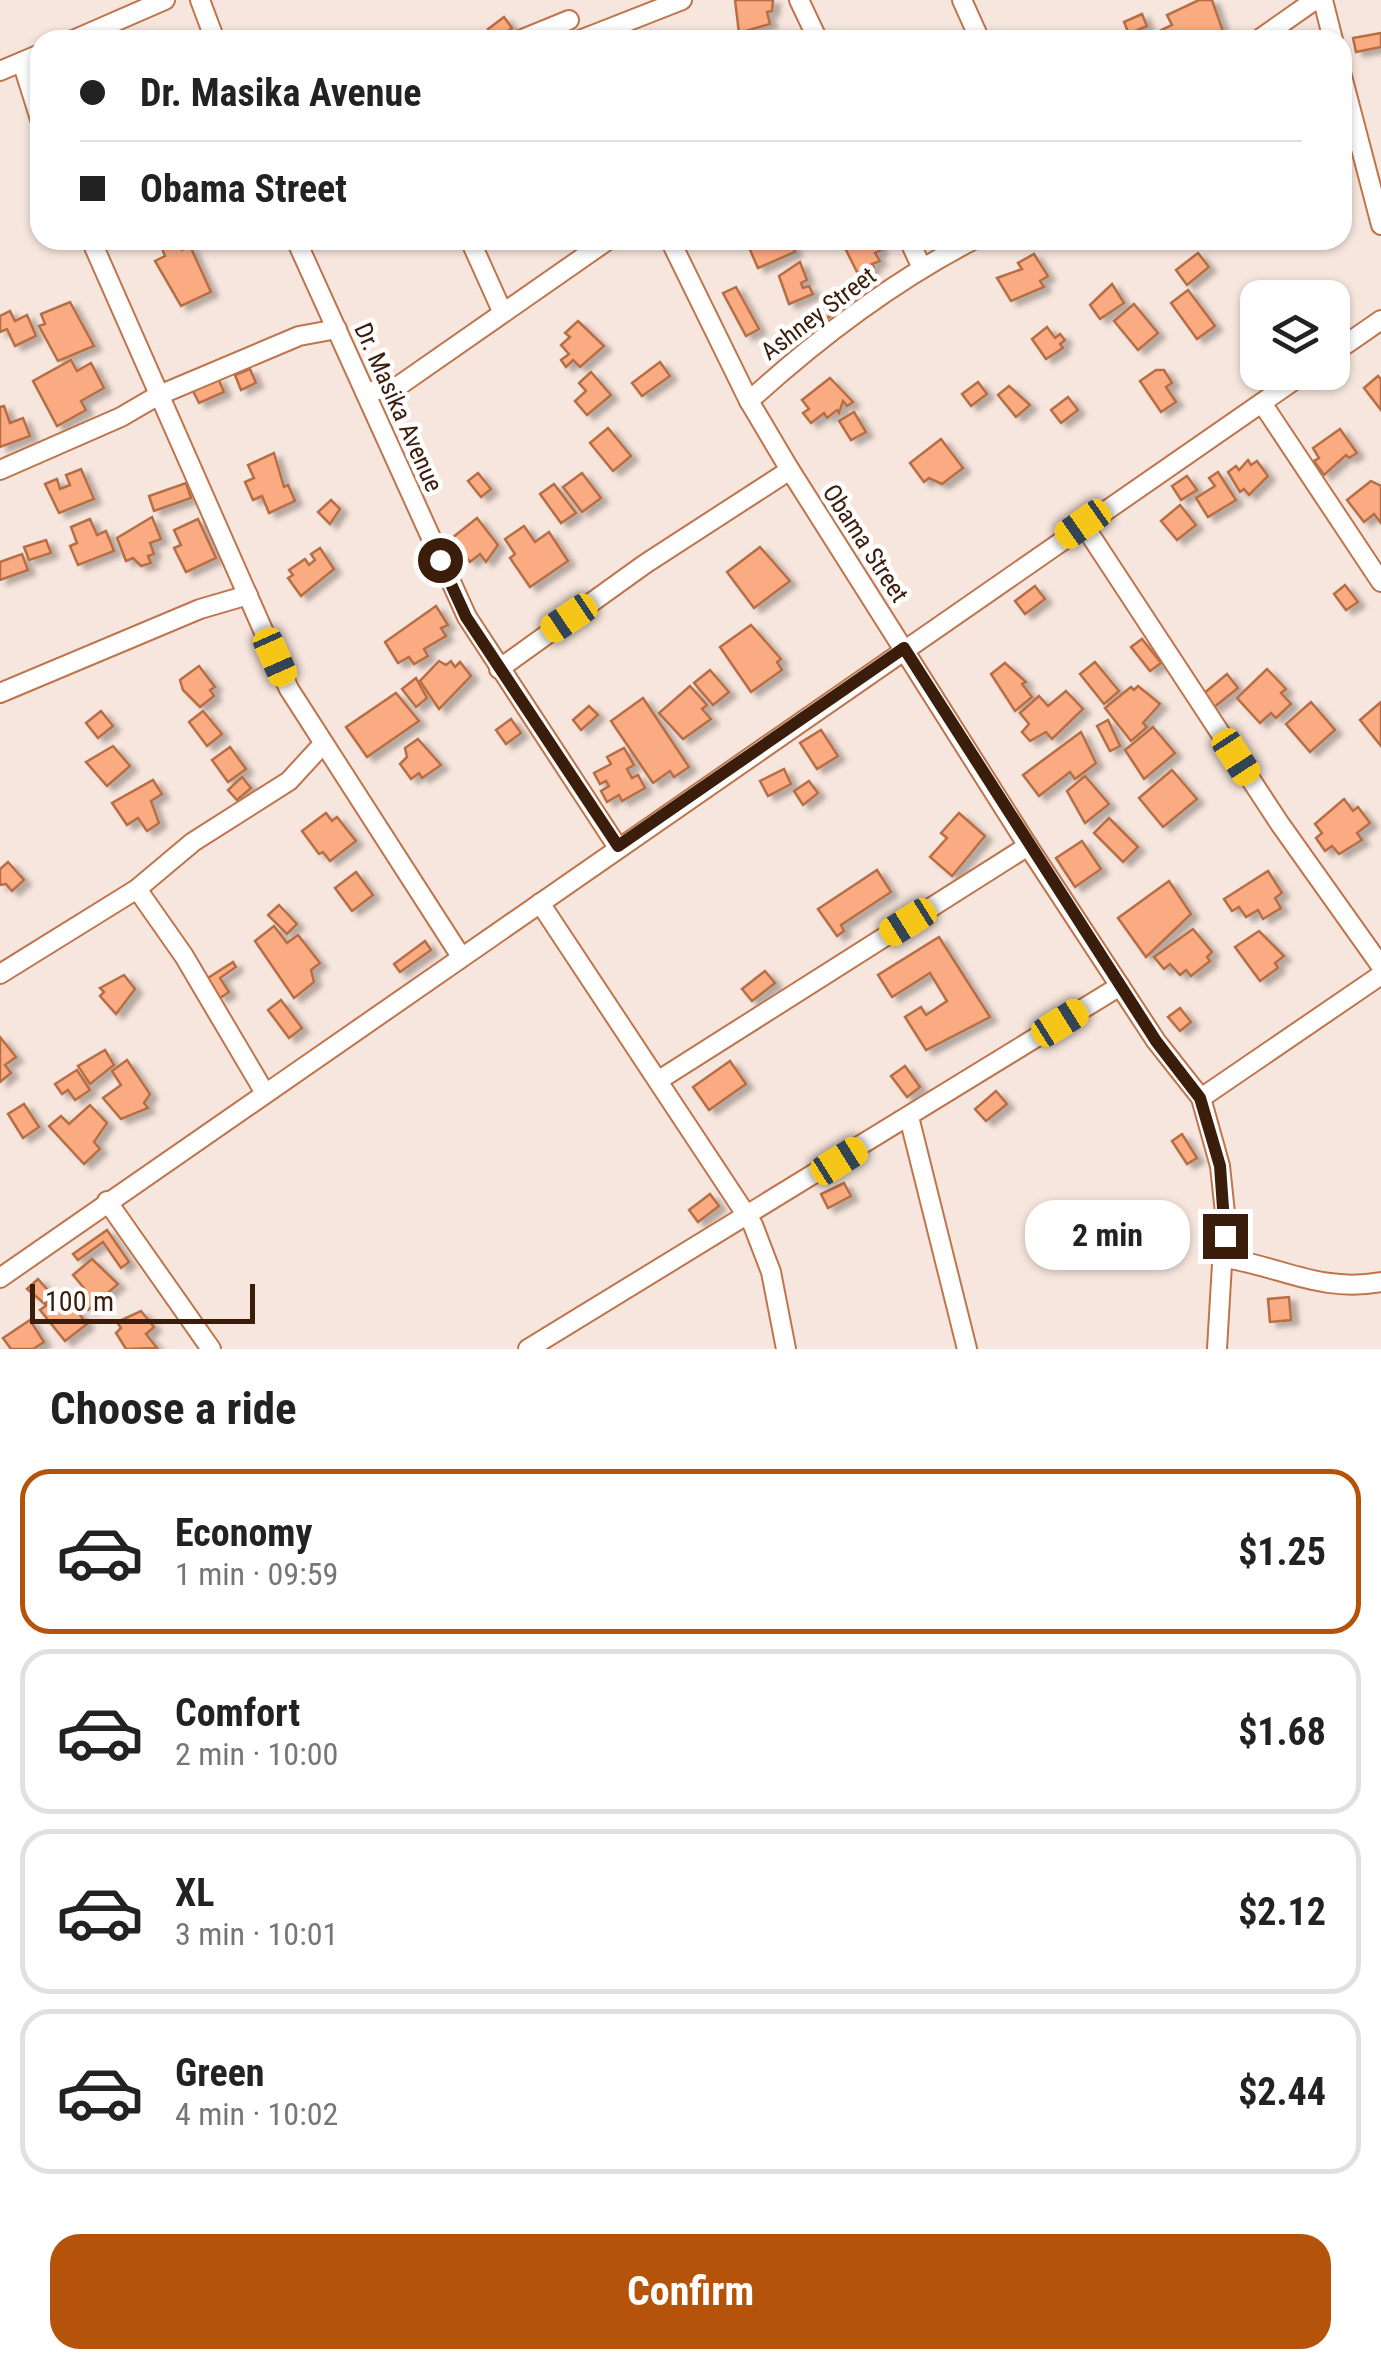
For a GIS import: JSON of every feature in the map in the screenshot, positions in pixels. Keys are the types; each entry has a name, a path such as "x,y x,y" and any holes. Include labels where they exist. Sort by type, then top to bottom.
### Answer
{"street":[{"path":"93,30 143,4 165,0"},
{"path":"200,0 211,30"},
{"path":"562,0 574,30"},
{"path":"605,30 682,0"},
{"path":"799,0 813,30"},
{"path":"962,0 976,30"},
{"path":"1272,30 1315,0"},
{"path":"1323,0 1330,30"},
{"path":"544,30 569,20"},
{"path":"0,71 30,58"},
{"path":"22,62 30,88"},
{"path":"1352,114 1381,225"},
{"path":"96,250 157,396 290,690 460,955"},
{"name":"Dr. Masika Avenue","path":"301,250 466,617 618,846"},
{"path":"475,250 502,310"},
{"path":"365,392 398,388 502,310 593,250"},
{"name":"Obama Street","path":"675,250 749,402 790,470 1028,846 1200,1098 1220,1166 1225,1258 1216,1349"},
{"path":"914,250 921,266"},
{"name":"Ashney Street","path":"749,402 786,364 921,266 953,250"},
{"path":"1350,342 1381,320"},
{"path":"0,470 121,417 157,396 317,329 337,329"},
{"path":"0,1278 460,955 1280,390"},
{"path":"1262,403 1381,580"},
{"path":"500,669 645,564 790,470"},
{"path":"1083,524 1280,824 1381,966"},
{"path":"1381,569 1381,580"},
{"path":"0,692 200,609 248,596"},
{"path":"2,966 137,888 194,842 289,781 323,744"},
{"path":"659,1080 1028,846"},
{"path":"137,888 184,956 265,1094"},
{"path":"540,903 747,1214 771,1272 786,1349"},
{"path":"1200,1098 1381,976"},
{"path":"528,1349 1120,986"},
{"path":"909,1117 967,1349"},
{"path":"107,1201 211,1349"},
{"path":"1225,1258 1260,1264 1331,1287 1381,1282"}],"building":[{"path":"735,0 773,0 772,11 767,12 770,24 739,30"},
{"path":"1199,0 1212,0 1222,30 1161,30 1172,25 1167,15"},
{"path":"1142,14 1147,26 1127,30 1124,22"},
{"path":"504,17 512,28 509,30 488,29"},
{"path":"1381,33 1381,47 1356,52 1353,38"},
{"path":"163,250 192,250 211,292 181,306 155,261 165,256"},
{"path":"750,250 795,252 758,268"},
{"path":"846,250 881,250 875,253 880,261 872,264 874,268 864,274 857,272"},
{"path":"1198,253 1209,267 1187,285 1176,270"},
{"path":"1034,254 1048,276 1040,281 1044,287 1011,301 997,278 1022,269 1018,263"},
{"path":"800,262 807,280 801,283 803,288 809,286 813,294 789,304 779,276"},
{"path":"1112,284 1124,303 1100,319 1090,305"},
{"path":"736,287 759,329 746,336 723,293"},
{"path":"1188,290 1215,326 1197,339 1171,303"},
{"path":"70,302 94,346 58,361 39,326 45,324 41,314"},
{"path":"821,304 830,316 799,341 789,328"},
{"path":"1134,304 1158,333 1138,350 1114,321"},
{"path":"10,311 15,321 27,315 36,336 15,346 7,329 0,332 0,316"},
{"path":"578,321 604,346 580,367 573,360 566,367 561,360 569,354 561,345 570,337 565,333"},
{"path":"1047,327 1055,338 1060,334 1065,340 1060,344 1063,348 1046,359 1032,339"},
{"path":"71,360 77,371 91,363 104,388 81,401 86,410 57,426 33,381"},
{"path":"660,362 670,376 642,396 632,383"},
{"path":"250,369 256,383 241,390 235,375"},
{"path":"1156,370 1164,370 1172,383 1166,387 1176,402 1161,412 1140,381"},
{"path":"591,372 611,395 587,415 575,401 586,391 579,383"},
{"path":"1378,376 1381,379 1381,410 1364,388"},
{"path":"218,378 224,392 199,403 192,389"},
{"path":"830,378 853,402 847,406 843,401 839,413 837,410 827,418 824,413 811,423 803,413 809,409 802,400"},
{"path":"978,382 987,394 971,406 962,394"},
{"path":"1009,386 1030,405 1016,417 998,395"},
{"path":"1068,397 1078,410 1061,423 1051,410"},
{"path":"4,406 10,423 23,418 30,436 0,447 0,407"},
{"path":"854,412 866,432 851,440 839,421"},
{"path":"608,428 631,456 613,471 590,443"},
{"path":"1340,429 1357,453 1349,458 1346,455 1324,475 1314,461 1319,458 1313,448"},
{"path":"941,439 963,468 942,484 929,478 924,482 910,463"},
{"path":"274,453 284,487 288,485 295,501 269,513 262,496 253,500 245,482 254,478 248,465"},
{"path":"1248,460 1251,465 1257,461 1268,476 1249,495 1244,489 1240,492 1228,472 1236,466 1239,470"},
{"path":"81,469 94,499 59,513 45,484 57,479 60,489 70,485 66,475"},
{"path":"1218,472 1236,500 1208,517 1196,498 1215,486 1209,478"},
{"path":"478,473 491,489 481,497 468,481"},
{"path":"582,473 601,498 582,512 563,487"},
{"path":"1187,476 1197,490 1181,500 1172,486"},
{"path":"1371,481 1381,486 1381,523 1374,514 1364,522 1347,500"},
{"path":"186,483 191,498 154,511 149,496"},
{"path":"554,484 576,513 561,523 540,494"},
{"path":"331,500 340,509 330,524 318,512"},
{"path":"1180,505 1196,525 1177,540 1161,521"},
{"path":"152,517 161,539 150,543 154,554 148,556 151,563 141,566 133,558 126,561 117,538"},
{"path":"477,518 498,545 486,562 480,554 470,562 452,538"},
{"path":"90,519 97,535 106,531 114,551 78,565 70,546 77,543 71,527"},
{"path":"198,519 216,558 186,572 174,548 181,545 174,530"},
{"path":"524,526 535,542 549,532 568,561 530,587 510,558 515,554 505,539"},
{"path":"46,540 51,553 29,560 24,547"},
{"path":"760,547 790,581 754,608 727,572"},
{"path":"320,548 334,569 301,596 288,578 293,575 289,570 305,559 309,565 315,560 311,554"},
{"path":"22,554 28,570 0,580 0,562"},
{"path":"1345,585 1358,602 1346,610 1334,594"},
{"path":"1035,586 1045,599 1025,614 1015,601"},
{"path":"436,606 448,625 441,628 446,636 424,649 428,656 414,664 409,657 398,663 385,642"},
{"path":"751,625 781,659 777,662 782,670 751,692 720,647"},
{"path":"1142,639 1161,663 1150,671 1131,647"},
{"path":"439,661 446,665 451,661 455,667 460,662 471,676 439,709 420,681"},
{"path":"1095,662 1119,691 1104,704 1080,674"},
{"path":"1005,663 1026,682 1022,684 1032,697 1015,711 991,674"},
{"path":"199,666 215,687 210,690 214,696 200,707 183,690 180,680"},
{"path":"1267,669 1286,689 1281,693 1291,704 1276,718 1271,713 1260,723 1237,698"},
{"path":"710,670 729,692 713,705 694,683"},
{"path":"1227,674 1238,688 1213,708 1202,695"},
{"path":"416,678 427,698 416,707 402,689"},
{"path":"690,686 707,705 702,709 711,719 683,739 659,713"},
{"path":"1138,686 1160,704 1143,723 1147,727 1131,741 1105,708 1131,687 1134,690"},
{"path":"1066,691 1083,709 1052,739 1046,732 1030,741 1022,732 1029,724 1020,713 1039,696 1048,706"},
{"path":"396,693 419,721 367,757 346,727"},
{"path":"643,698 689,767 674,777 670,771 653,783 611,721"},
{"path":"1311,702 1335,730 1310,752 1286,724"},
{"path":"1381,702 1381,746 1360,720"},
{"path":"589,706 598,715 581,730 573,720"},
{"path":"101,711 113,726 98,738 86,723"},
{"path":"203,711 222,734 207,746 189,722"},
{"path":"511,719 521,733 506,744 496,730"},
{"path":"1108,720 1120,746 1110,751 1097,726"},
{"path":"1153,727 1175,753 1144,779 1125,750"},
{"path":"821,730 838,756 817,769 800,743"},
{"path":"1081,732 1096,763 1075,779 1070,772 1039,796 1023,775"},
{"path":"418,739 441,765 422,778 419,773 411,779 400,764 407,757 405,748"},
{"path":"113,746 130,766 107,786 86,762"},
{"path":"230,747 246,769 228,782 212,760"},
{"path":"624,748 634,765 627,769 632,778 638,775 645,788 622,801 619,795 607,802 601,791 609,786 606,781 600,784 594,773 611,764 607,757"},
{"path":"784,769 791,784 768,796 760,781"},
{"path":"1172,770 1197,799 1163,827 1139,798"},
{"path":"1085,776 1109,804 1085,823 1067,791"},
{"path":"242,777 251,788 237,800 228,790"},
{"path":"153,780 162,794 151,801 159,823 147,831 138,818 127,825 112,803"},
{"path":"809,781 818,793 803,805 794,791"},
{"path":"1344,799 1353,811 1358,807 1370,823 1357,833 1362,840 1339,854 1332,846 1325,851 1316,838 1322,833 1315,824"},
{"path":"326,813 332,821 337,817 356,841 330,861 323,852 319,854 302,831"},
{"path":"959,813 985,836 952,876 930,857 947,838 941,833"},
{"path":"1109,818 1138,847 1123,862 1094,833"},
{"path":"1082,841 1101,869 1075,887 1056,858"},
{"path":"8,862 24,880 12,891 6,884 0,885 0,869"},
{"path":"877,870 891,892 841,925 844,931 837,936 818,909"},
{"path":"1268,871 1282,893 1275,898 1281,908 1263,919 1258,910 1246,917 1239,907 1232,911 1224,899"},
{"path":"356,872 373,895 352,911 335,888"},
{"path":"1169,881 1191,914 1146,957 1118,918"},
{"path":"279,905 297,924 287,934 268,915"},
{"path":"274,926 287,943 298,935 320,963 311,970 314,982 294,998 255,941"},
{"path":"1193,929 1212,952 1207,957 1210,961 1191,976 1186,970 1180,975 1170,964 1164,969 1154,957"},
{"path":"1259,931 1284,956 1275,963 1278,968 1260,981 1235,947"},
{"path":"939,937 990,1017 926,1050 905,1017 921,1007 926,1015 947,1001 930,973 892,997 878,975"},
{"path":"425,941 431,950 400,972 394,964"},
{"path":"233,962 236,967 220,978 229,992 220,998 208,978"},
{"path":"765,971 775,983 752,1001 742,989"},
{"path":"124,975 135,989 116,1014 100,996 104,992 100,988"},
{"path":"281,1000 302,1028 289,1038 268,1010"},
{"path":"1180,1008 1191,1022 1180,1031 1168,1017"},
{"path":"0,1037 16,1057 5,1065 11,1073 0,1082"},
{"path":"105,1050 114,1065 90,1084 78,1066"},
{"path":"127,1060 150,1094 144,1103 148,1108 121,1119 103,1098 121,1085 112,1071"},
{"path":"730,1061 746,1084 709,1110 693,1087"},
{"path":"905,1066 920,1087 907,1097 891,1076"},
{"path":"77,1070 90,1090 75,1100 68,1090 62,1094 55,1084"},
{"path":"996,1091 1007,1104 986,1121 975,1109"},
{"path":"24,1104 39,1127 23,1138 8,1114"},
{"path":"90,1105 107,1123 94,1142 100,1149 84,1164 49,1126 61,1116 69,1124"},
{"path":"1182,1134 1197,1158 1187,1164 1172,1141"},
{"path":"844,1183 851,1196 828,1208 821,1194"},
{"path":"710,1194 719,1206 698,1222 689,1210"},
{"path":"107,1230 129,1262 121,1268 103,1242 78,1260 73,1254"},
{"path":"92,1259 118,1284 88,1310 75,1295 84,1288 73,1275"},
{"path":"38,1279 53,1296 45,1304 27,1289"},
{"path":"1289,1297 1291,1320 1270,1322 1268,1299"},
{"path":"55,1299 65,1312 73,1306 87,1324 65,1341 40,1310"},
{"path":"141,1311 154,1327 146,1334 157,1348 126,1349 116,1333 121,1328 117,1322"},
{"path":"30,1320 44,1342 33,1349 11,1349 3,1338"}],"route":[{"path":"440,560 466,617 618,846 904,648 1156,1041 1200,1098 1220,1166 1225,1236"}]}
